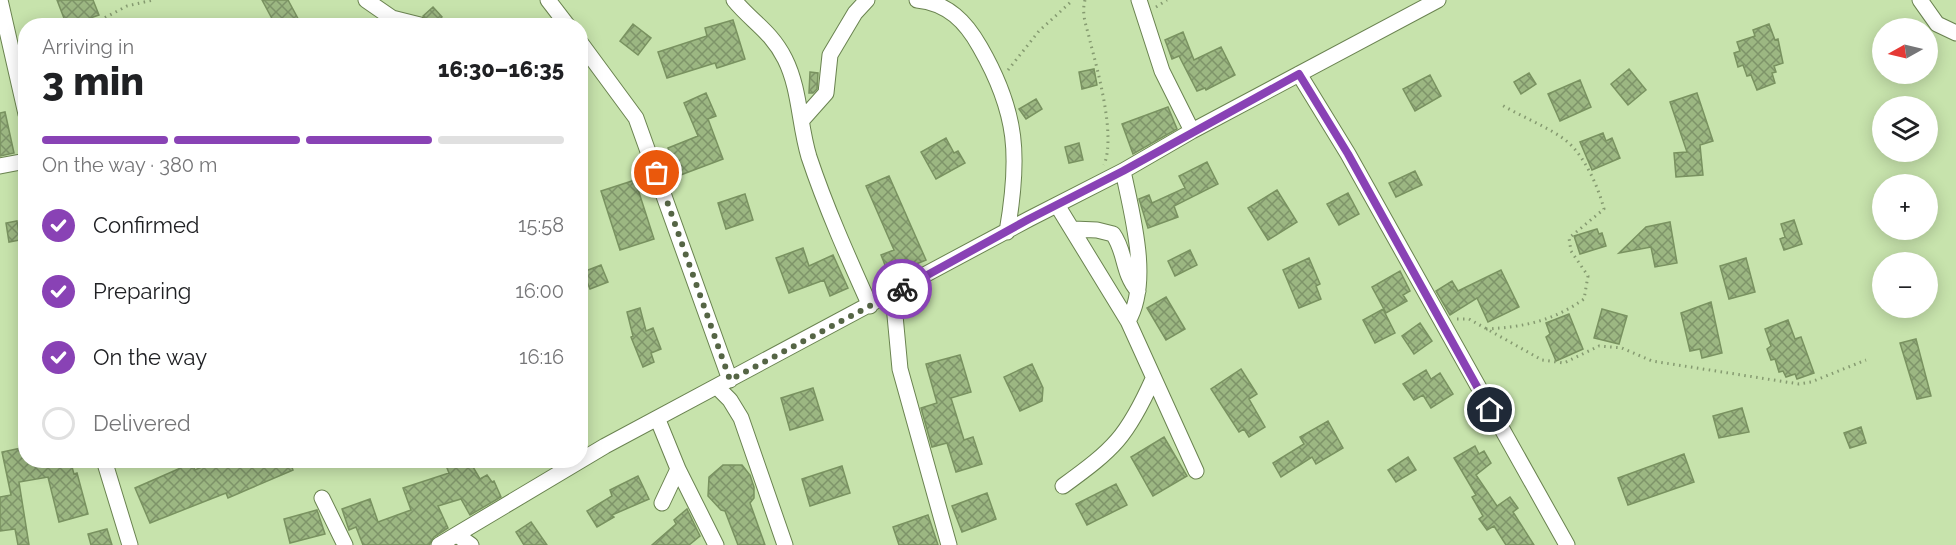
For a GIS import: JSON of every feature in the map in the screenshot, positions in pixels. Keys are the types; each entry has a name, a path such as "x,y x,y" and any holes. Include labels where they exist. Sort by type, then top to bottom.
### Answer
{"street":[{"path":"0,0 18,79"},
{"path":"366,0 392,18"},
{"path":"548,0 562,18"},
{"path":"734,0 764,27 784,58 794,82 809,154 870,306"},
{"path":"802,120 826,93 830,55 855,13 867,0"},
{"path":"917,0 938,6 957,15 964,22 1001,85 1011,116 1014,153 1014,175 1007,232"},
{"path":"1139,0 1162,71 1192,131"},
{"path":"588,456 1438,0"},
{"path":"1920,0 1937,24 1956,33"},
{"path":"588,53 636,118 724,383 730,400 741,418 785,545"},
{"path":"1299,74 1348,154 1567,545"},
{"path":"0,166 18,163"},
{"path":"1123,171 1134,223 1138,291 1137,305 1128,321"},
{"path":"1057,205 1128,321 1196,471"},
{"path":"1073,229 1097,230 1113,234 1119,246 1127,278 1138,291"},
{"path":"893,294 900,369 949,545"},
{"path":"1063,486 1104,456 1119,441 1136,417 1153,379"},
{"path":"658,420 678,469 716,545"},
{"path":"588,456 605,446"},
{"path":"106,468 130,545"},
{"path":"439,545 568,468"},
{"path":"662,503 678,469"},
{"path":"322,498 345,545"},
{"path":"457,535 471,545"}],"path":[{"path":"104,18 127,6 153,0"},
{"path":"1001,85 1023,49 1038,31 1073,0"},
{"path":"1085,0 1084,22 1101,90 1108,143 1102,168"},
{"path":"1484,329 1523,326 1540,322 1563,314 1584,298 1588,276 1571,251 1569,238 1604,208 1600,193 1580,157 1565,140 1502,105"},
{"path":"1438,318 1469,319 1542,360 1564,363 1599,346 1622,348 1652,361 1799,384 1811,382 1866,360"}],"building":[{"path":"57,0 93,0 99,15 90,18 64,18"},
{"path":"262,0 288,0 298,18 272,18"},
{"path":"433,7 442,17 424,18 423,16"},
{"path":"733,20 745,59 717,68 715,63 667,78 658,52 707,36 705,28"},
{"path":"633,24 651,38 638,55 620,41"},
{"path":"1769,24 1775,40 1778,39 1783,63 1774,66 1776,72 1772,73 1775,83 1757,90 1751,75 1747,76 1743,65 1738,67 1734,53 1740,51 1737,42 1755,36 1753,30"},
{"path":"1183,32 1194,60 1221,47 1235,75 1206,90 1205,88 1197,91 1179,56 1172,59 1165,40"},
{"path":"1094,69 1097,85 1082,89 1079,72"},
{"path":"1629,69 1646,90 1628,105 1611,84"},
{"path":"810,72 818,73 817,89 813,93 809,93"},
{"path":"1529,73 1536,84 1521,94 1514,82"},
{"path":"1430,75 1441,96 1415,111 1403,89"},
{"path":"1580,80 1591,107 1560,121 1548,94"},
{"path":"706,93 716,116 708,119 723,159 678,176 668,148 698,136 684,103"},
{"path":"1697,93 1713,141 1700,145 1703,175 1676,177 1674,153 1687,152 1670,102"},
{"path":"1036,99 1042,109 1026,119 1019,109"},
{"path":"1168,107 1177,129 1133,154 1122,124"},
{"path":"5,112 14,153 0,156 0,113"},
{"path":"1603,133 1606,141 1612,138 1620,158 1592,170 1580,142"},
{"path":"946,138 954,153 958,151 965,163 936,179 921,152"},
{"path":"1079,143 1083,160 1069,163 1065,147"},
{"path":"1207,162 1218,184 1174,206 1178,217 1148,228 1139,199 1149,195 1152,203 1185,188 1179,176"},
{"path":"1415,171 1422,185 1396,197 1389,183"},
{"path":"889,176 926,260 889,275 881,255 894,250 866,186"},
{"path":"635,180 654,239 620,250 601,191"},
{"path":"1277,190 1297,222 1268,240 1248,208"},
{"path":"1348,193 1359,214 1339,225 1327,204"},
{"path":"745,194 753,220 726,229 718,203"},
{"path":"1794,220 1802,244 1784,250 1780,239 1785,237 1781,224"},
{"path":"17,221 18,240 9,242 6,223"},
{"path":"1670,222 1677,263 1655,267 1651,247 1619,253 1646,227"},
{"path":"1597,229 1599,234 1602,233 1606,246 1580,254 1574,236"},
{"path":"803,248 809,266 833,255 848,288 830,296 824,280 789,293 776,258"},
{"path":"1190,250 1197,265 1175,276 1168,261"},
{"path":"1309,258 1320,284 1316,286 1321,299 1299,308 1283,270"},
{"path":"1746,258 1755,292 1729,299 1720,266"},
{"path":"601,265 608,282 590,289 588,270"},
{"path":"1501,270 1519,307 1488,322 1477,298 1450,315 1436,291 1452,281 1458,291"},
{"path":"1400,271 1410,291 1403,295 1407,301 1386,313 1372,287"},
{"path":"1166,297 1185,329 1166,340 1147,308"},
{"path":"1711,302 1722,353 1702,358 1700,349 1690,351 1681,313"},
{"path":"640,308 646,331 653,328 661,349 651,353 654,362 643,367 631,337 633,336 627,312"},
{"path":"1383,309 1395,333 1375,343 1363,320"},
{"path":"1602,309 1627,316 1619,344 1594,338"},
{"path":"1569,314 1583,349 1556,361 1546,337 1550,334 1546,323"},
{"path":"1788,320 1795,339 1801,337 1814,373 1797,379 1795,374 1786,377 1783,371 1779,372 1775,359 1771,360 1767,349 1771,346 1765,329"},
{"path":"1420,323 1432,341 1414,354 1402,336"},
{"path":"1916,339 1931,396 1917,399 1900,343"},
{"path":"960,355 971,392 951,398 964,440 973,437 982,464 956,472 947,443 932,447 921,408 937,403 926,364"},
{"path":"1032,364 1043,388 1042,401 1020,411 1004,377"},
{"path":"1241,369 1257,394 1249,399 1265,427 1249,437 1244,429 1239,432 1211,389"},
{"path":"1426,370 1431,379 1440,373 1453,394 1431,408 1423,395 1414,400 1403,384"},
{"path":"813,388 823,420 790,430 781,398"},
{"path":"1742,408 1749,432 1719,438 1713,416"},
{"path":"1328,421 1343,448 1316,464 1312,457 1281,477 1273,463 1304,444 1300,437"},
{"path":"1861,427 1866,443 1850,448 1844,433"},
{"path":"1164,437 1187,476 1153,496 1131,457"},
{"path":"1475,446 1479,454 1484,451 1491,463 1476,475 1497,506 1510,497 1518,508 1513,512 1534,545 1506,545 1494,526 1487,530 1479,519 1483,516 1472,497 1476,495 1454,458"},
{"path":"18,449 18,468 72,468 74,474 77,473 88,514 59,522 48,477 19,482 29,545 18,545 15,529 0,531 0,497 11,495 2,452"},
{"path":"1684,454 1694,482 1628,505 1618,478"},
{"path":"1408,457 1416,470 1396,482 1388,470"},
{"path":"723,465 742,465 750,475 754,487 754,498 750,503 765,545 738,545 725,511 721,510 708,496 709,477"},
{"path":"842,466 850,493 810,506 802,479"},
{"path":"181,468 194,468 195,470 199,468 292,468 293,470 228,498 226,493 150,523 135,488"},
{"path":"447,468 474,468 480,479 487,475 492,482 494,481 501,497 470,515 461,499 438,506 448,528 434,537 429,545 363,545 356,527 349,530 342,509 370,499 378,522 411,510 403,488 449,473"},
{"path":"638,476 649,499 612,515 614,517 597,527 587,511 612,496 610,490"},
{"path":"1116,484 1127,505 1087,525 1076,504"},
{"path":"987,493 996,519 962,532 952,506"},
{"path":"687,509 700,536 689,545 652,545 676,524 674,520"},
{"path":"317,510 325,534 290,543 284,519"},
{"path":"928,515 938,545 899,545 893,527"},
{"path":"531,522 547,545 524,545 516,532"},
{"path":"107,529 112,545 91,545 88,534"}],"way so far":[{"path":"657,173 730,380 902,289"}],"route":[{"path":"902,289 1299,74 1348,154 1460,360 1490,410"}]}
